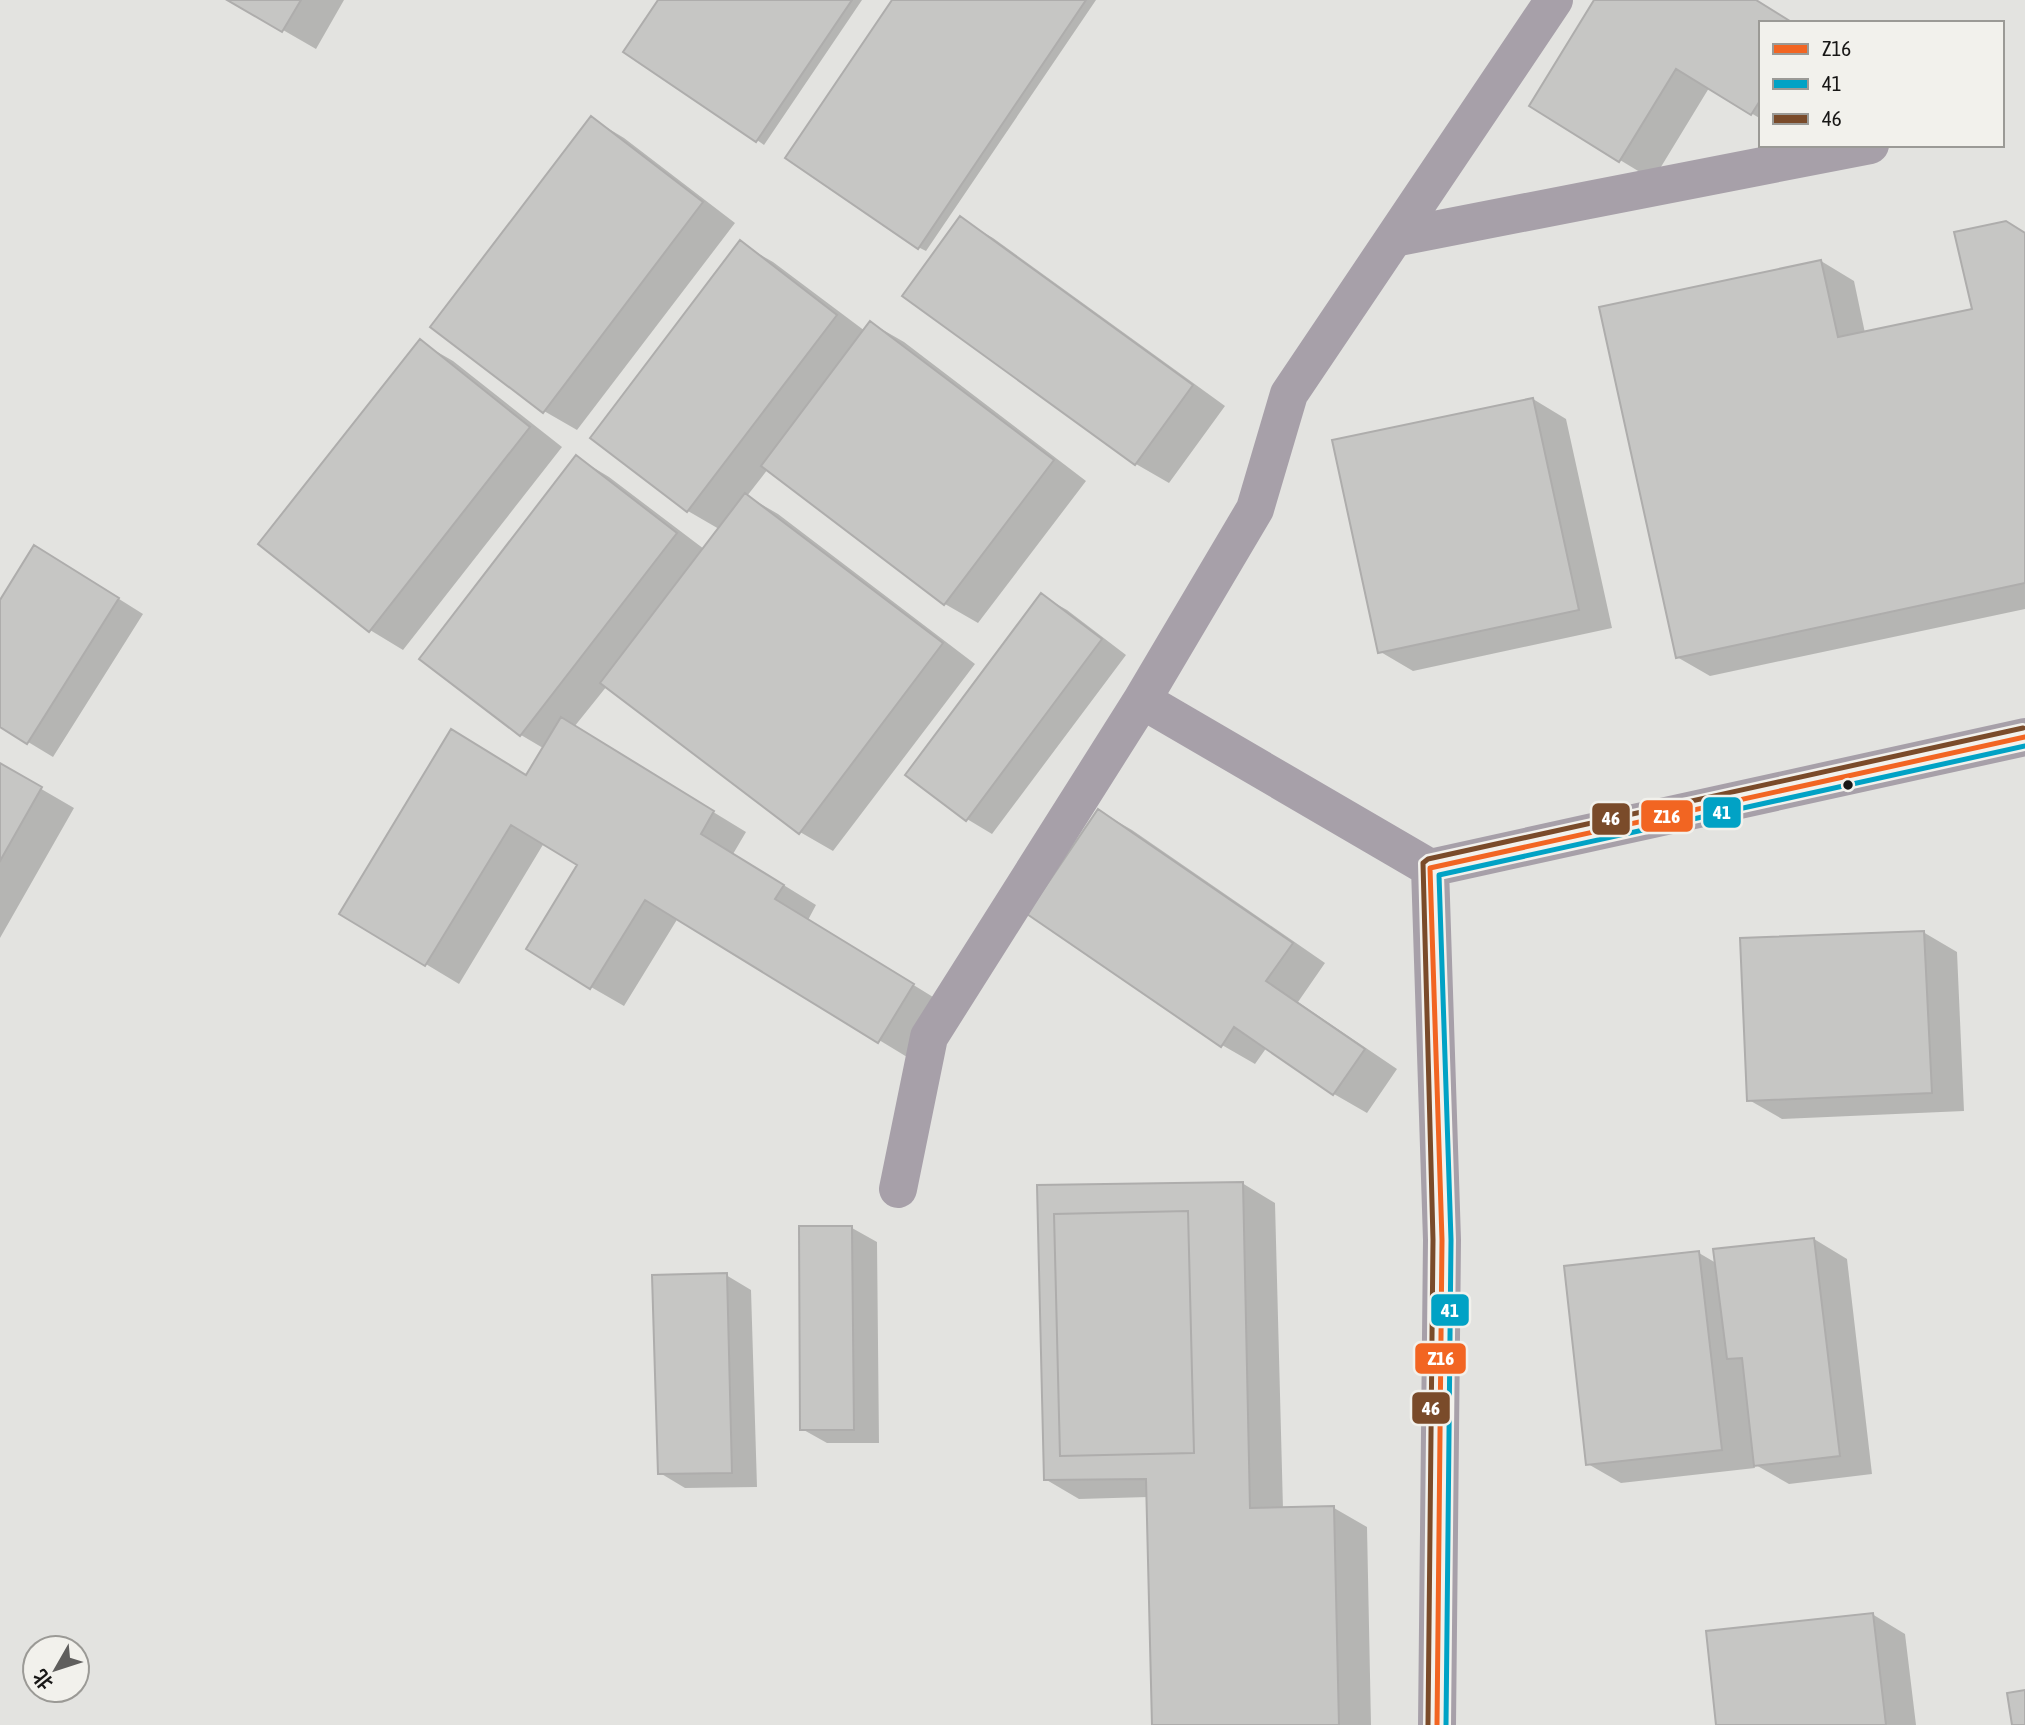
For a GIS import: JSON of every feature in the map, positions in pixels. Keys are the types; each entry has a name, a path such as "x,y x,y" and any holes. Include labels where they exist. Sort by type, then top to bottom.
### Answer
{"street":[{"path":"898,1189 929,1037 1142,700 1255,509 1289,394 1553,0"},
{"path":"1394,238 1861,147"},
{"path":"1142,700 1430,868 2025,737"},
{"path":"1430,868 1442,1240 1437,1725"}],"building":[{"path":"227,0 301,0 282,32"},
{"path":"658,0 852,0 756,142 623,52"},
{"path":"892,0 1086,0 918,249 785,158"},
{"path":"1594,0 1756,0 1790,21 1759,21 1759,102 1751,115 1676,69 1619,162 1529,106"},
{"path":"591,116 703,202 543,413 430,327"},
{"path":"960,216 1193,385 1135,465 902,296"},
{"path":"2006,221 2025,233 2025,583 1676,658 1599,307 1821,260 1838,337 1972,309 1954,232"},
{"path":"740,240 837,315 687,512 590,438"},
{"path":"870,321 1054,460 944,605 761,466"},
{"path":"420,339 530,427 369,632 258,544"},
{"path":"1533,398 1579,610 1378,653 1332,440"},
{"path":"576,455 677,533 520,736 419,659"},
{"path":"745,493 943,643 799,834 600,683"},
{"path":"34,545 119,598 27,744 0,727 0,600"},
{"path":"1041,593 1102,639 966,821 905,775"},
{"path":"561,717 714,811 701,834 784,885 775,899 914,984 878,1043 645,900 590,989 526,949 577,865 511,825 425,966 339,914 451,729 526,775"},
{"path":"0,763 42,787 0,861"},
{"path":"1098,809 1293,943 1266,981 1365,1049 1333,1095 1234,1027 1221,1047 1027,914"},
{"path":"1924,931 1932,1093 1747,1101 1740,938"},
{"path":"1243,1182 1250,1508 1334,1506 1339,1725 1152,1725 1146,1479 1044,1480 1037,1185"},
{"path":"1188,1211 1194,1453 1060,1456 1054,1214"},
{"path":"799,1226 852,1226 854,1430 800,1430"},
{"path":"1814,1238 1840,1456 1754,1466 1742,1358 1727,1359 1713,1249"},
{"path":"1699,1251 1722,1450 1586,1465 1564,1266"},
{"path":"727,1273 732,1473 658,1474 652,1275"},
{"path":"1873,1613 1886,1725 1716,1725 1706,1631"},
{"path":"2025,1690 2025,1725 2012,1725 2007,1693"}],"transit line":[{"name":"46","path":"1428,1725 1433,1240 1423,863 1428,859 2023,728"},
{"name":"Z16","path":"1437,1725 1442,1240 1430,868 2025,737"},
{"name":"41","path":"1446,1725 1451,1240 1439,875 2025,746"}]}
